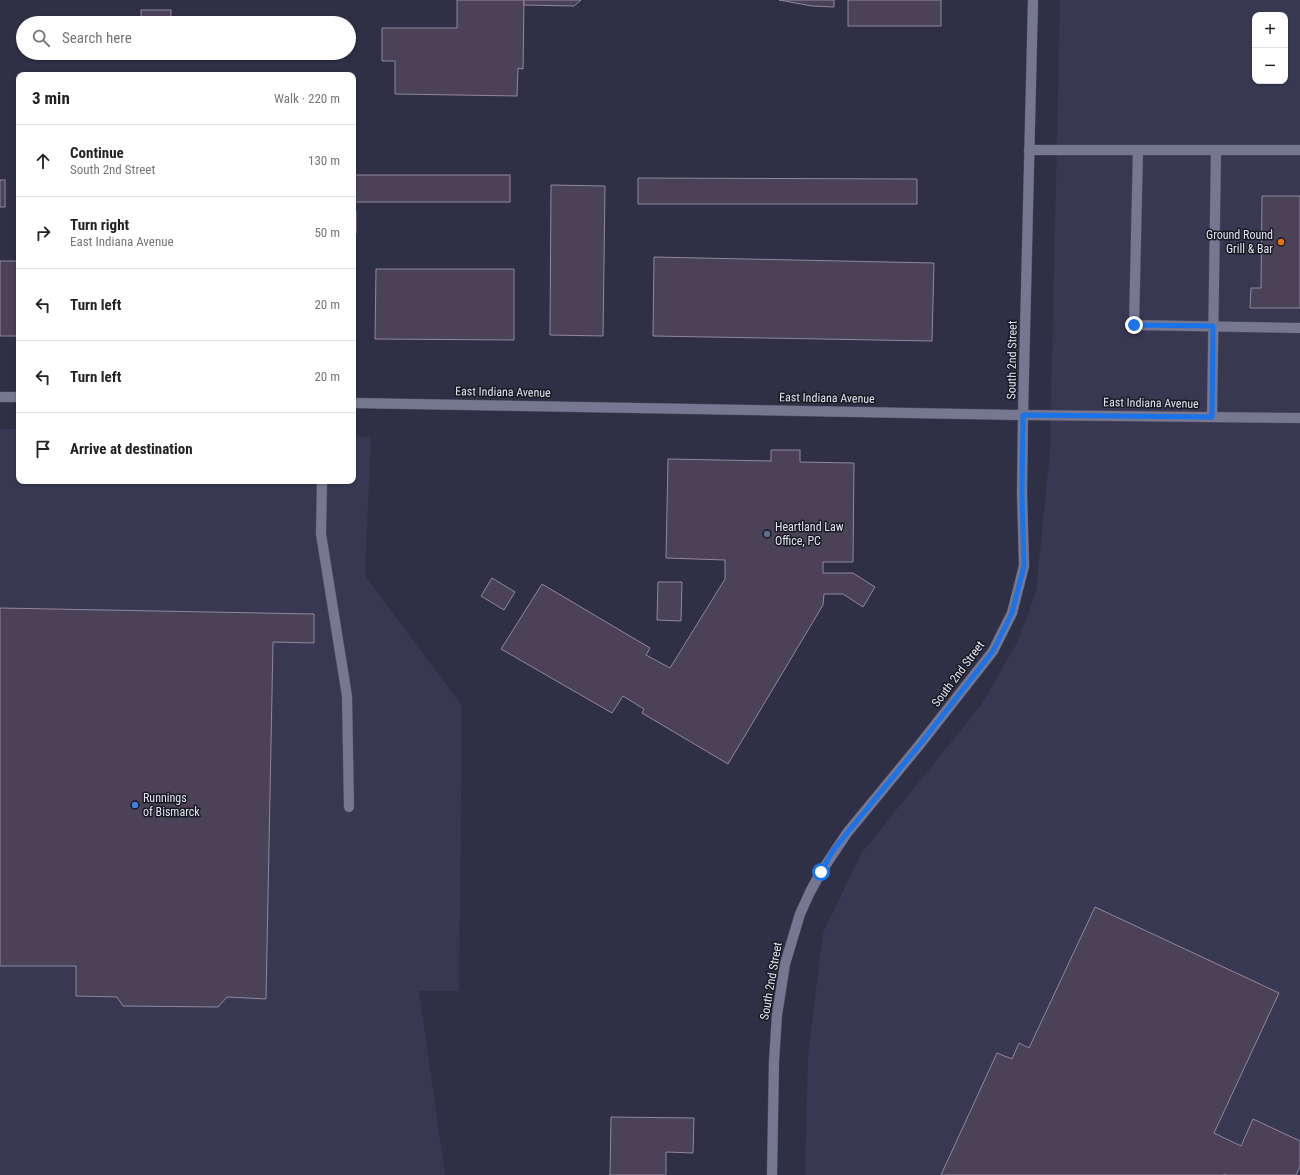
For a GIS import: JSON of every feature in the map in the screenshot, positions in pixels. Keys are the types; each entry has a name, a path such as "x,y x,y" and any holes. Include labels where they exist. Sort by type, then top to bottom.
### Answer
{"street":[{"name":"South 2nd Street","path":"772,1175 774,1061 777,1014 785,964 800,914 810,892 832,852 862,813 921,743 993,651 1012,613 1024,566 1022,493 1023,415 1033,0"},
{"path":"1029,150 1300,150"},
{"path":"1138,150 1134,325 1300,328"},
{"path":"1212,417 1216,150"},
{"path":"0,397 16,397"},
{"name":"East Indiana Avenue","path":"356,403 1023,415 1300,418"},
{"path":"322,484 321,534 347,696 349,807"}],"shaded area":[{"path":"1060,0 1300,0 1300,1175 805,1175 808,1055 823,933 861,854 981,705 1018,641 1036,591 1050,451"},
{"path":"0,429 16,429 16,484 356,484 356,436 371,437 365,576 462,706 459,991 419,991 445,1175 0,1175"}],"building":[{"path":"457,0 524,0 523,69 518,68 517,96 395,94 395,61 382,61 382,28 457,28"},
{"path":"524,0 581,0 574,6 524,5"},
{"path":"779,0 834,0 834,7 812,6"},
{"path":"848,0 941,0 941,26 848,26"},
{"path":"141,10 171,10 171,16 141,16"},
{"path":"356,175 510,175 510,202 356,202"},
{"path":"638,178 917,179 917,204 638,204"},
{"path":"0,180 5,180 5,207 0,207"},
{"path":"551,185 605,186 603,336 550,335"},
{"name":"Ground Round Grill & Bar","path":"1262,196 1300,196 1300,308 1250,308 1251,288 1261,288"},
{"path":"654,257 934,263 932,341 653,336"},
{"path":"0,261 16,261 16,336 0,336"},
{"path":"376,269 514,269 514,340 375,339"},
{"path":"771,450 800,450 800,462 854,463 853,562 823,562 823,573 853,573 875,587 863,607 843,594 824,594 823,605 728,764 642,713 644,709 623,696 612,713 501,649 542,584 650,648 646,655 670,668 725,579 725,560 666,558 668,459 771,461"},
{"path":"492,578 515,592 504,610 481,596"},
{"path":"658,582 682,582 681,621 657,620"},
{"name":"Runnings of Bismarck","path":"0,608 314,614 314,643 273,642 266,999 227,997 218,1007 123,1006 117,997 76,996 76,966 0,966"},
{"path":"1095,907 1279,993 1214,1133 1241,1146 1253,1119 1300,1141 1300,1166 1296,1175 941,1175 997,1053 1012,1059 1019,1043 1029,1048"},
{"path":"611,1117 694,1118 693,1153 666,1152 666,1175 610,1175"}],"place":[{"name":"Ground Round Grill & Bar","path":"1281,242"},
{"name":"Heartland Law Office, PC","path":"767,534"},
{"name":"Runnings of Bismarck","path":"135,805"}],"route":[{"path":"821,872 832,852 862,813 921,743 993,651 1012,613 1024,566 1022,493 1023,415 1212,417 1213,326 1134,325"}]}
